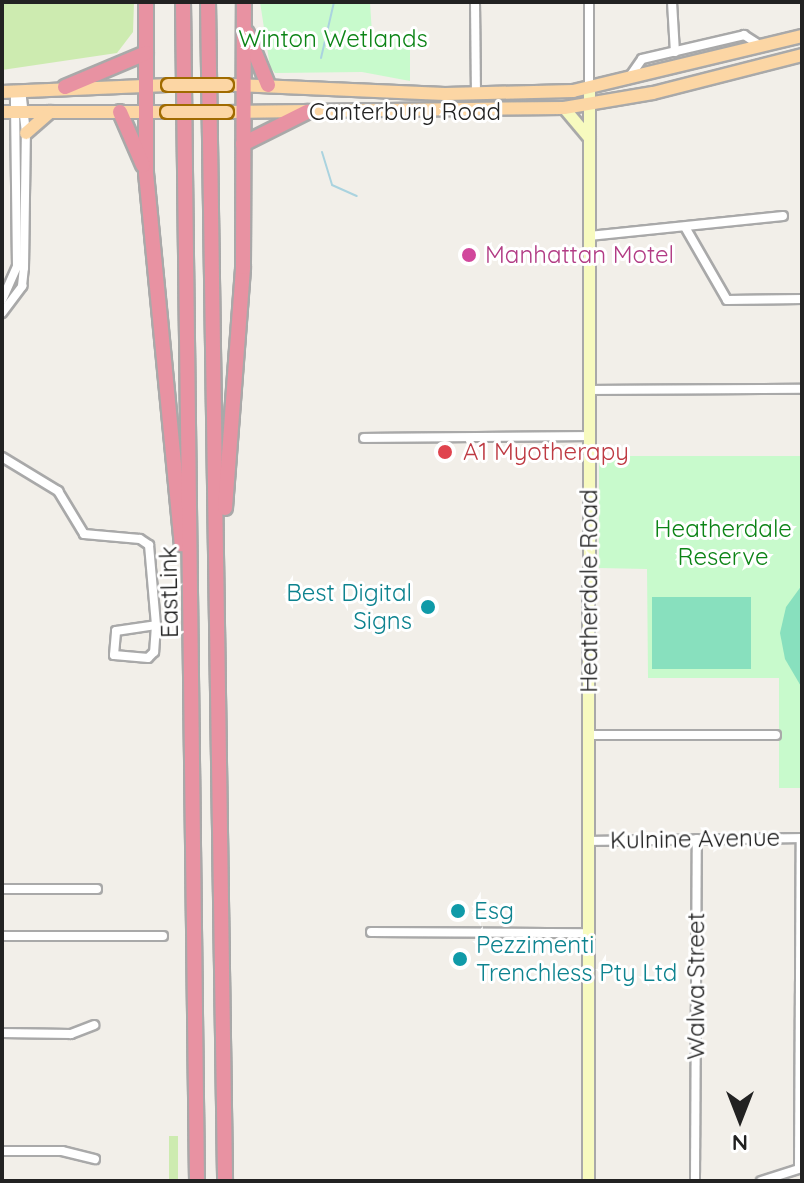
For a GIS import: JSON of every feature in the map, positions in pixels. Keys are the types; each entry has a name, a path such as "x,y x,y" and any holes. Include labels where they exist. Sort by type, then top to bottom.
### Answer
{"highway":[{"path":"146,2 146,173 167,416 193,627"},
{"name":"EastLink","path":"183,2 193,627 197,1181"},
{"name":"EastLink","path":"208,2 225,1181"},
{"path":"218,600 241,304 243,112 235,85 246,29 244,2"},
{"path":"246,29 268,85"},
{"path":"65,87 146,53"},
{"path":"120,112 146,173"},
{"path":"243,144 307,112"},
{"path":"224,1104 233,1181"}],"main road":[{"name":"Canterbury Road","path":"13,91 146,85 268,85 476,94 589,87 802,36"},
{"name":"Canterbury Road","path":"2,112 564,108 802,55"},
{"name":"Heatherdale Road","path":"588,1181 589,87"},
{"path":"564,108 588,137"},
{"path":"26,133 50,112"}],"street":[{"path":"475,2 476,94"},
{"name":"Heatherdale Road","path":"589,2 589,87"},
{"path":"672,2 675,52"},
{"name":"Canterbury Road","path":"628,79 636,63 675,52 744,35 761,46"},
{"path":"4,299 22,286 24,268 26,133 13,91"},
{"path":"2,313 4,299 17,267 21,112"},
{"path":"589,236 783,216"},
{"path":"685,227 727,300 802,299"},
{"path":"589,390 802,389"},
{"path":"364,438 589,436"},
{"path":"2,457 58,491 84,534 140,539 149,545 156,625 154,652 148,658 114,655 116,631 156,625"},
{"path":"589,735 776,735"},
{"path":"761,1181 801,1168 802,838"},
{"name":"Kulnine Avenue","path":"589,841 802,838"},
{"name":"Walwa Street","path":"695,1181 697,839"},
{"path":"2,889 97,889"},
{"path":"371,932 588,933"},
{"path":"2,936 163,936"},
{"path":"2,1033 71,1034 94,1025"},
{"path":"2,1151 62,1151 95,1159"}],"green space":[{"path":"2,2 134,2 133,32 117,53 2,70"},
{"name":"Winton Wetlands","path":"260,2 370,2 372,34 410,38 410,81 362,72 275,73 270,67"},
{"name":"Heatherdale Reserve","path":"599,456 802,456 802,788 779,788 779,678 648,678 647,569 599,568"},
{"path":"802,585 802,688 785,659 780,633 786,607"},
{"path":"652,597 751,597 751,669 652,669"},
{"path":"169,1136 178,1136 178,1181 169,1181"}],"waterway":[{"path":"321,58 334,2"},
{"path":"322,152 332,185 357,196"}],"place":[{"name":"Manhattan Motel","path":"469,255"},
{"name":"A1 Myotherapy","path":"445,452"},
{"name":"Best Digital Signs","path":"428,607"},
{"name":"Esg","path":"458,911"},
{"name":"Pezzimenti Trenchless Pty Ltd","path":"460,959"}]}
